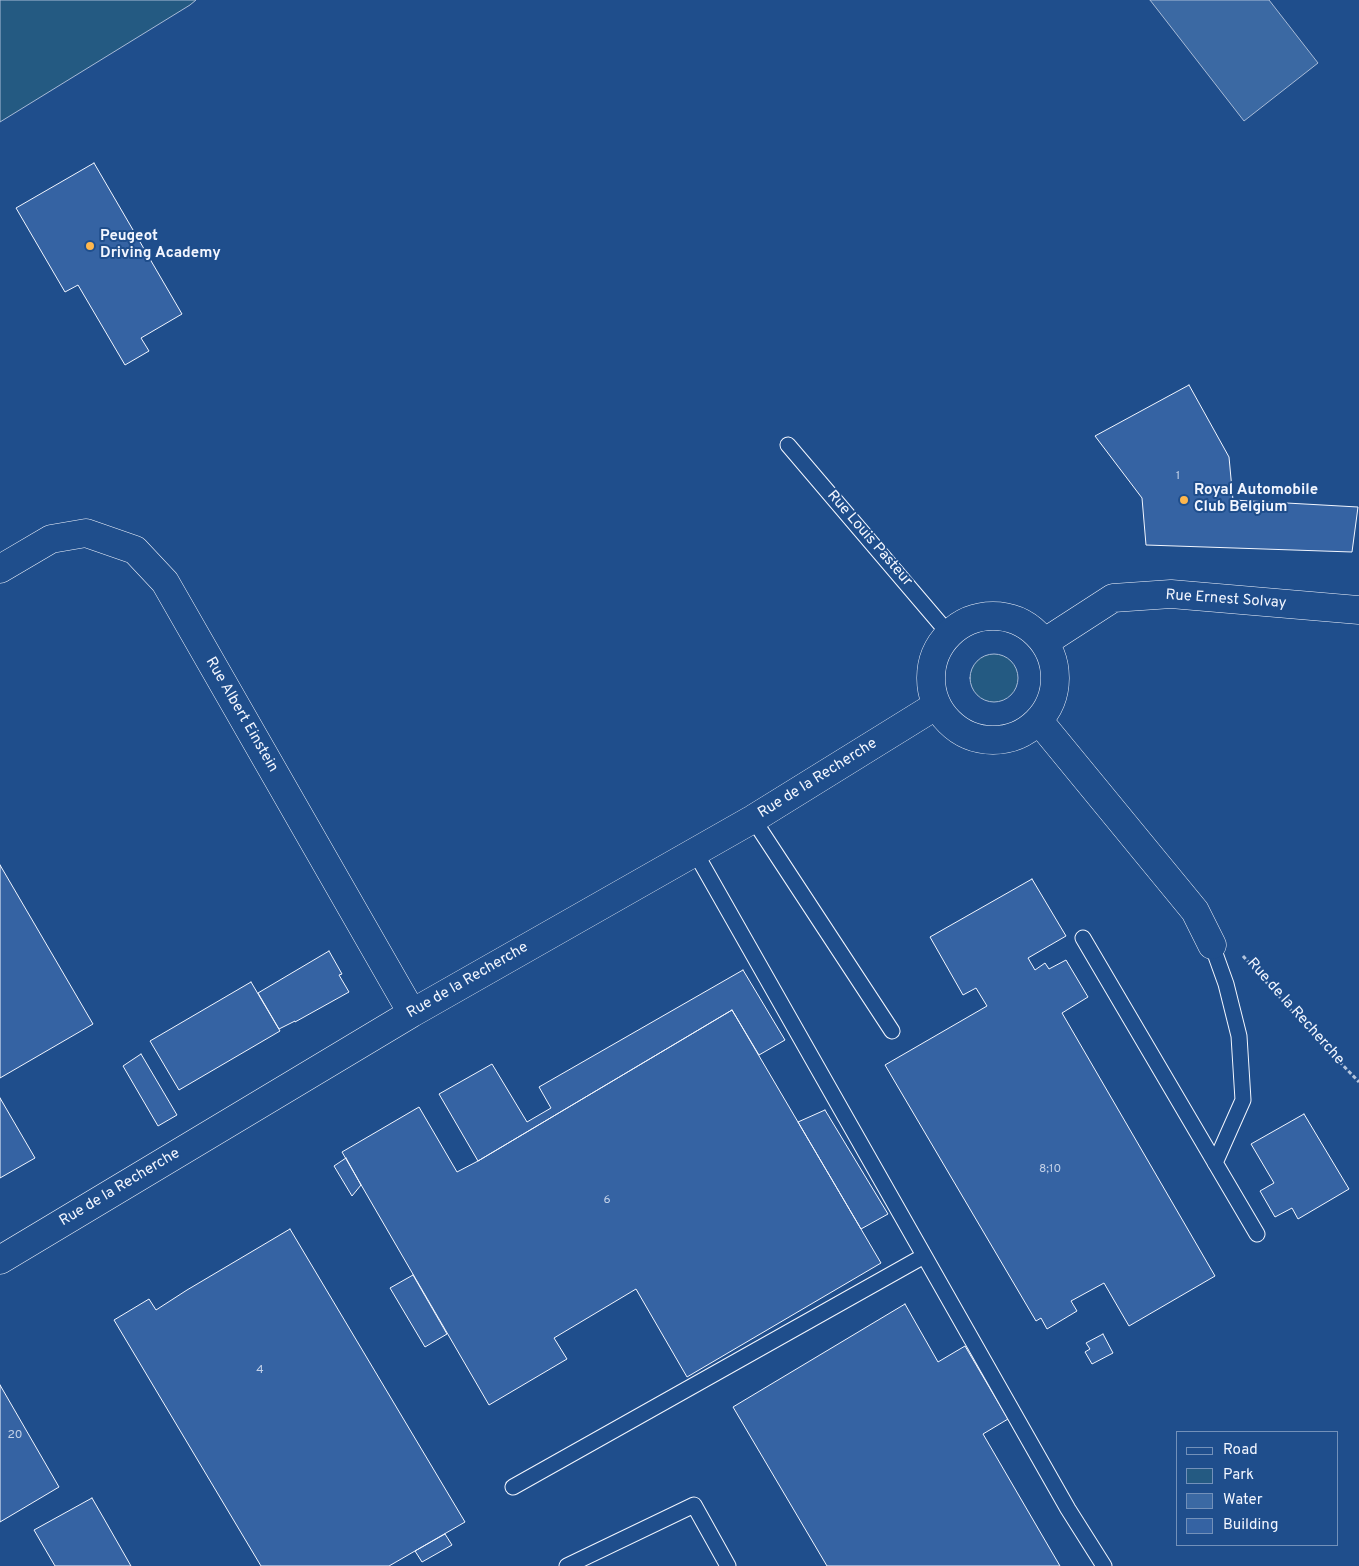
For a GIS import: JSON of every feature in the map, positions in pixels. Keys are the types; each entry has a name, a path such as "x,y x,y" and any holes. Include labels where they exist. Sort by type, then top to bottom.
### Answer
{"street":[{"name":"Rue Albert Einstein","path":"0,568 51,539 86,533 135,550 165,582 412,1013"},
{"name":"Rue Ernest Solvay","path":"1045,642 1113,598 1171,594 1359,610"},
{"path":"1000,616 1019,621 1033,630 1045,642 1052,657 1056,674 1054,691 1039,721 1025,731 1010,738 992,740 975,737 960,730 947,719 937,705 932,686 932,668 938,650 949,634 964,623 981,617 1000,616"},
{"name":"Rue de la Recherche","path":"0,1260 412,1013 753,819 937,705"},
{"path":"1039,721 1195,911 1212,945"}],"lane":[{"name":"Rue Louis Pasteur","path":"788,445 949,634"},
{"path":"753,819 892,1031"},
{"path":"695,852 1068,1509 1104,1566"},
{"path":"1082,938 1257,1234"},
{"path":"1212,945 1226,984 1239,1036 1243,1100 1215,1163"},
{"path":"513,1487 924,1256"},
{"path":"567,1566 694,1504 728,1566"}],"path":[{"name":"Rue de la Recherche","path":"1212,945 1240,952 1308,1030 1359,1082"}],"green space":[{"path":"0,0 196,0 0,122"},
{"path":"994,654 1003,656 1011,661 1016,669 1018,678 1016,687 1011,695 1003,700 994,702 985,700 977,695 972,687 970,678 972,669 977,661 985,656"}],"water":[{"path":"1150,0 1269,0 1318,63 1244,121"}],"building":[{"name":"Peugeot Driving Academy","path":"94,163 182,314 141,338 149,351 125,365 78,285 65,292 16,208"},
{"path":"1189,385 1229,457 1233,500 1358,507 1352,552 1146,545 1142,498 1095,436"},
{"path":"0,865 93,1024 0,1078"},
{"path":"1032,879 1066,936 1028,958 1035,970 1045,963 1049,969 1066,960 1088,997 1062,1013 1215,1276 1129,1326 1104,1283 1071,1301 1077,1311 1047,1329 1041,1318 1036,1321 885,1065 987,1006 976,988 963,995 930,937"},
{"path":"329,951 342,974 339,975 349,992 279,1029 258,993"},
{"path":"743,970 785,1040 759,1055 732,1010 478,1161 439,1094 492,1064 527,1122 551,1108 539,1087"},
{"path":"251,982 280,1031 179,1090 150,1041"},
{"path":"732,1010 881,1263 687,1377 636,1289 554,1338 567,1359 489,1405 342,1152 419,1107 457,1172"},
{"path":"141,1054 177,1115 158,1126 123,1066"},
{"path":"0,1098 35,1158 0,1178"},
{"path":"825,1110 888,1214 861,1229 798,1122"},
{"path":"1304,1114 1349,1189 1298,1219 1292,1208 1275,1217 1260,1191 1274,1183 1251,1144"},
{"path":"346,1158 361,1185 352,1196 334,1166"},
{"path":"290,1229 465,1522 389,1566 261,1566 114,1320 149,1299 156,1310"},
{"path":"413,1275 447,1334 425,1347 390,1288"},
{"path":"905,1304 938,1362 965,1346 1008,1419 983,1434 1060,1566 827,1566 733,1407"},
{"path":"1103,1334 1113,1353 1092,1364 1085,1352 1090,1349 1086,1343"},
{"path":"0,1385 59,1487 0,1522"},
{"path":"92,1498 131,1566 55,1566 34,1530"},
{"path":"445,1534 452,1545 422,1562 415,1551"}],"place":[{"name":"Peugeot Driving Academy","path":"90,246"},
{"name":"Royal Automobile Club Belgium","path":"1184,500"}]}
